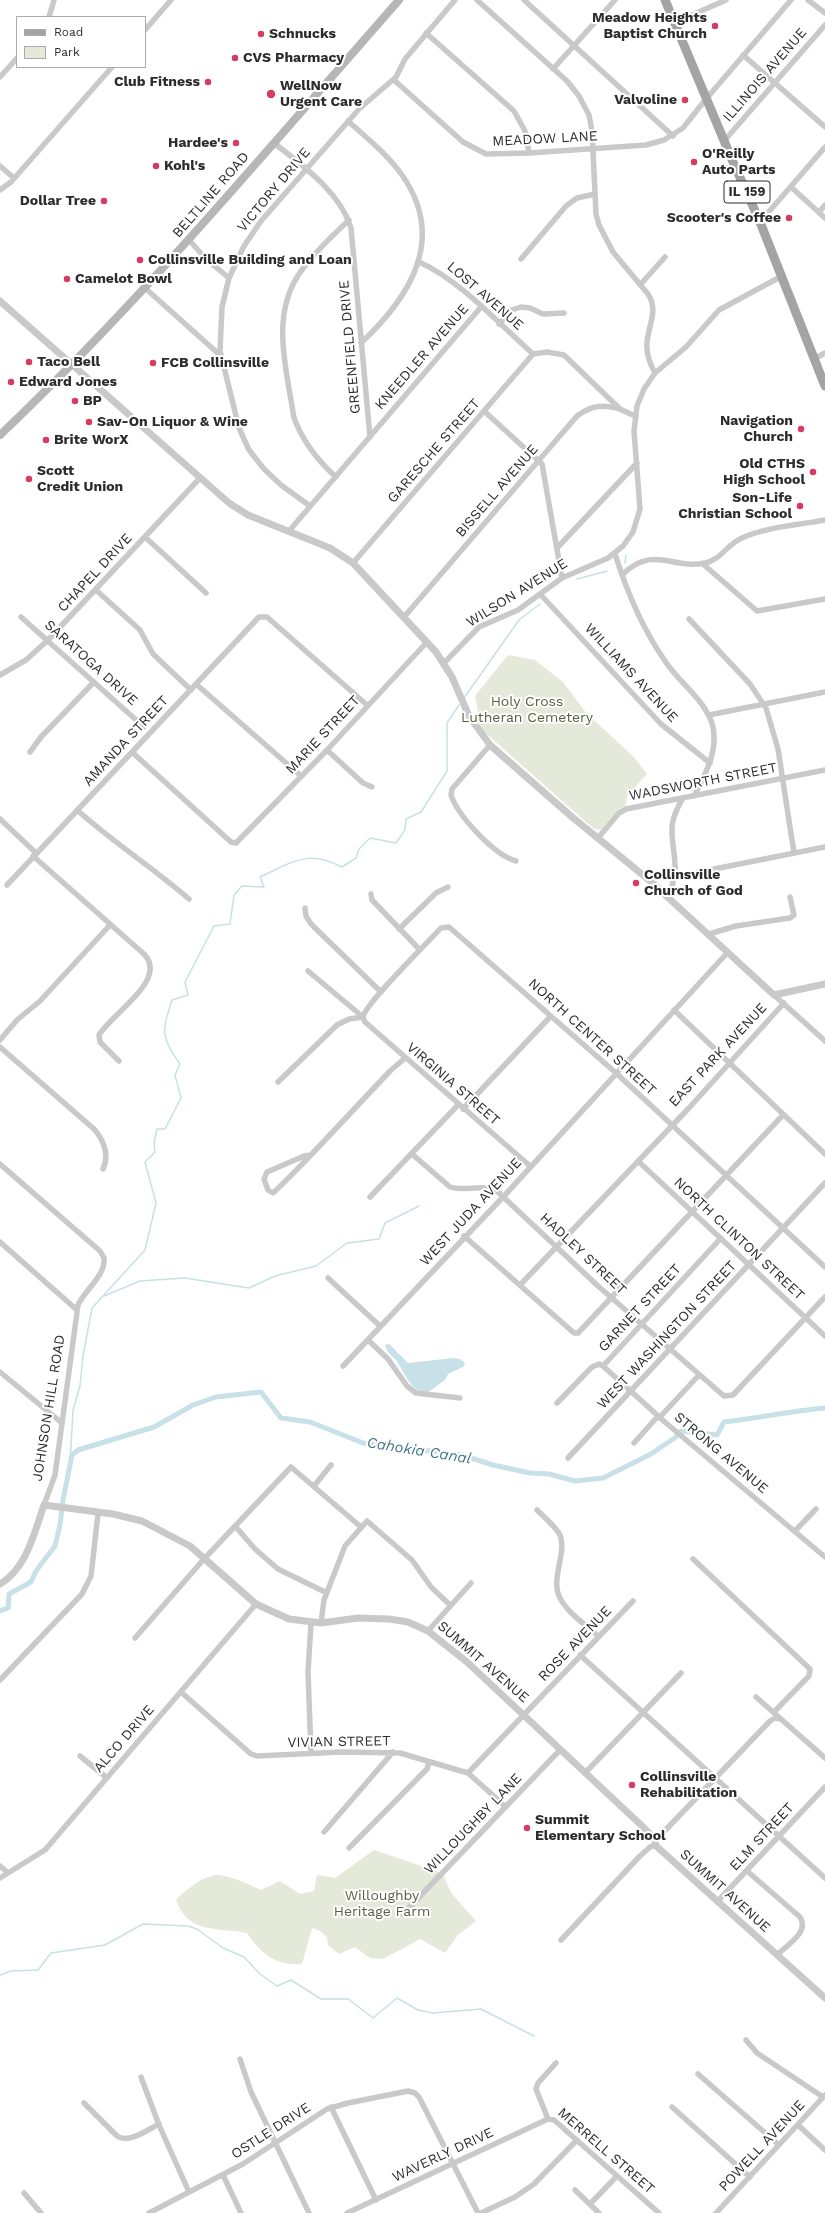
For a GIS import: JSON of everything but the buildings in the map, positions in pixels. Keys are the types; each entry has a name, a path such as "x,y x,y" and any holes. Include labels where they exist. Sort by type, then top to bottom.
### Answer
{"main road":[{"name":"BELTLINE ROAD","path":"0,435 72,366 145,288 189,240 399,0"},
{"name":"IL 159","path":"665,0 724,141 760,222 825,386"}],"street":[{"path":"49,16 54,0"},
{"path":"146,29 171,0"},
{"name":"VICTORY DRIVE","path":"310,506 272,478 249,450 237,421 221,356 220,323 229,278 237,258 253,232 348,121 368,100 394,80 405,58 454,0"},
{"path":"477,0 573,88 585,105 591,123 596,214 604,236 614,253 650,297 654,309 647,342 649,359 655,374"},
{"path":"524,0 673,136"},
{"path":"553,69 615,0"},
{"path":"674,23 726,0"},
{"name":"MEADOW LANE","path":"394,80 469,147 486,154 528,153 646,145 673,136 683,128 706,98 791,0"},
{"path":"808,0 825,13"},
{"name":"ILLINOIS AVENUE","path":"724,141 825,25"},
{"path":"426,33 514,111 525,131 528,153"},
{"path":"743,55 825,127"},
{"path":"0,77 16,59"},
{"path":"0,190 14,178 111,68"},
{"path":"348,121 388,159 409,185 418,205 422,226 419,262 404,295 385,319 361,343"},
{"name":"GREENFIELD DRIVE","path":"274,143 334,196 348,220 353,237 370,437"},
{"path":"760,222 825,147"},
{"path":"0,166 14,178"},
{"path":"791,187 825,218"},
{"path":"521,259 566,206 577,198 595,194"},
{"path":"819,212 825,205"},
{"path":"336,477 309,448 296,423 282,332 285,307 298,275 319,250 348,220"},
{"path":"189,240 206,259 229,278"},
{"path":"640,285 665,257"},
{"name":"LOST AVENUE","path":"419,262 445,275 533,354"},
{"name":"WILSON AVENUE","path":"444,663 479,627 518,610 562,578 615,554 628,540 639,516 641,503 634,431 635,416 644,389 655,374 686,347 720,310 782,276"},
{"path":"145,288 221,356"},
{"path":"0,301 72,366 238,510 330,548 353,563 427,642 444,663 469,716 490,745 669,897 825,1041"},
{"name":"KNEEDLER AVENUE","path":"288,531 481,307"},
{"path":"499,324 512,310 521,307 530,308 543,314 564,313"},
{"path":"533,354 547,352 564,355 620,409 635,416"},
{"path":"814,359 825,353"},
{"name":"GARESCHE STREET","path":"353,563 533,354"},
{"name":"BISSELL AVENUE","path":"404,617 582,412 600,405 608,405 620,409"},
{"path":"484,411 540,460 562,578"},
{"path":"557,548 637,463"},
{"name":"CHAPEL DRIVE","path":"0,675 26,660 48,640 200,478"},
{"path":"622,575 632,566 652,560 703,564 721,556 741,538 766,530 825,520"},
{"path":"145,537 206,593"},
{"path":"615,554 637,614 655,647 676,677 700,702 709,716 714,738 710,763 694,796"},
{"path":"703,564 757,612 825,599"},
{"path":"96,590 140,630 153,654 191,690"},
{"name":"WILLIAMS AVENUE","path":"540,594 651,714 710,763"},
{"name":"AMANDA STREET","path":"7,885 133,753 256,619 263,616 275,624 367,705"},
{"name":"SARATOGA DRIVE","path":"21,617 144,727"},
{"path":"689,620 739,672 764,704 776,736 794,853"},
{"name":"MARIE STREET","path":"133,753 231,842 236,843 327,750 367,705 427,642"},
{"path":"30,752 40,737 94,682"},
{"path":"196,684 302,776"},
{"path":"709,716 825,692"},
{"path":"490,745 452,789 451,795 467,823 504,855 516,861"},
{"path":"327,750 363,783 372,787"},
{"name":"WADSWORTH STREET","path":"598,838 623,810 825,770"},
{"path":"669,897 674,877 675,864 671,831 674,814 683,798"},
{"path":"77,810 109,838 163,876 189,899"},
{"path":"0,819 35,855 148,958 151,971 146,983 99,1035 100,1042 119,1061"},
{"path":"674,877 825,847"},
{"path":"400,929 436,893 448,887"},
{"path":"278,1082 337,1025 349,1019 363,1017 364,1011 420,950 372,900 371,894"},
{"path":"709,934 736,926 790,918 794,915 790,897"},
{"path":"305,908 306,916 311,924 381,992"},
{"path":"0,1040 17,1020 40,1001 110,924"},
{"name":"NORTH CENTER STREET","path":"420,950 441,928 446,926 552,1016 616,1073 825,1267"},
{"name":"WEST JUDA AVENUE","path":"343,1366 464,1236 504,1196 728,952"},
{"name":"VIRGINIA STREET","path":"308,971 363,1017 365,1022 405,1058 530,1166"},
{"name":"EAST PARK AVENUE","path":"774,995 825,984"},
{"name":"EAST PARK AVENUE","path":"520,1285 672,1125 784,1003"},
{"path":"674,1010 825,1154"},
{"path":"463,1109 552,1016"},
{"path":"0,1047 94,1129 99,1135 105,1151 106,1158 103,1169"},
{"path":"311,1155 304,1156 268,1172 264,1179 268,1190 273,1193 311,1155 390,1071 405,1058"},
{"path":"370,1197 458,1105"},
{"path":"464,1236 576,1334 612,1298 783,1115"},
{"name":"HADLEY STREET","path":"412,1154 450,1187 456,1189 489,1188 504,1196 612,1298 721,1395 733,1395 805,1318"},
{"name":"NORTH CLINTON STREET","path":"638,1161 825,1336"},
{"name":"JOHNSON HILL ROAD","path":"0,1164 103,1254 105,1263 102,1270 83,1296 77,1310 55,1474 22,1563 9,1579 0,1584"},
{"name":"WEST WASHINGTON STREET","path":"568,1458 825,1183"},
{"name":"GARNET STREET","path":"557,1403 592,1367 599,1364 604,1366 721,1238"},
{"path":"0,1242 77,1310"},
{"path":"328,1278 380,1326"},
{"path":"805,1318 825,1297"},
{"path":"368,1340 388,1359 407,1386 416,1393 460,1398"},
{"name":"STRONG AVENUE","path":"604,1366 659,1417 825,1557"},
{"path":"0,1372 62,1423"},
{"path":"634,1443 699,1375"},
{"path":"314,1486 330,1465"},
{"path":"135,1638 204,1559 291,1467 362,1527"},
{"name":"SUMMIT AVENUE","path":"44,1505 98,1514 113,1514 142,1521 190,1546 256,1604 277,1615 311,1623 358,1618 389,1618 408,1622 428,1631 467,1662 586,1773 717,1902 825,1998"},
{"path":"795,1531 816,1509"},
{"path":"537,1510 558,1532 562,1541 557,1581 560,1598 564,1605 598,1636"},
{"path":"0,1680 82,1594 88,1585 91,1576 98,1514"},
{"path":"321,1623 327,1593 346,1546 367,1520 412,1560 431,1586 450,1605"},
{"path":"235,1526 255,1549 278,1569 327,1593"},
{"path":"693,1559 808,1666 811,1671 809,1676 774,1712"},
{"path":"428,1631 471,1583"},
{"name":"ROSE AVENUE","path":"468,1773 633,1601"},
{"name":"ALCO DRIVE","path":"0,1878 7,1872 28,1862 45,1850 256,1604"},
{"path":"311,1623 308,1661 311,1753"},
{"path":"580,1656 714,1780 825,1878"},
{"path":"586,1773 681,1673"},
{"name":"VIVIAN STREET","path":"181,1692 251,1754 257,1756 311,1753 393,1752 468,1773 506,1807"},
{"path":"756,1697 825,1758"},
{"path":"561,1940 770,1721 775,1718 781,1719"},
{"name":"WILLOUGHBY LANE","path":"403,1914 560,1750"},
{"path":"324,1832 393,1752"},
{"path":"80,1756 107,1778"},
{"path":"349,1848 427,1769 429,1762"},
{"name":"ELM STREET","path":"717,1902 825,1787"},
{"path":"0,1866 7,1872"},
{"path":"747,1871 800,1917 803,1923 803,1928 799,1935 777,1955"},
{"path":"746,2040 757,2053 824,2096"},
{"path":"240,2059 244,2066 251,2092 309,2213"},
{"name":"MERRELL STREET","path":"556,2063 538,2083 536,2089 548,2119 554,2120 659,2213"},
{"path":"698,2074 779,2145"},
{"path":"141,2077 159,2124 189,2192"},
{"name":"OSTLE DRIVE","path":"149,2213 243,2164 331,2107 408,2092 415,2093 423,2105 452,2165"},
{"name":"POWELL AVENUE","path":"716,2213 824,2096"},
{"path":"84,2103 117,2136 123,2139 132,2137 159,2124"},
{"path":"331,2107 376,2200"},
{"path":"672,2107 750,2177"},
{"name":"WAVERLY DRIVE","path":"347,2213 548,2119"},
{"path":"798,2125 825,2150"},
{"path":"452,2165 479,2213 515,2197 534,2184 577,2140"},
{"path":"223,2175 241,2213"},
{"path":"590,2204 617,2176"},
{"path":"574,2190 599,2213"},
{"path":"24,2193 41,2213"}],"green space":[{"name":"Holy Cross Lutheran Cemetery","path":"508,655 535,660 563,682 586,713 633,756 647,774 627,796 626,805 619,809 601,830 594,829 481,729 475,696"},
{"name":"Willoughby Heritage Farm","path":"374,1850 442,1873 452,1894 476,1921 458,1935 445,1953 420,1939 383,1959 370,1958 355,1947 339,1954 328,1945 327,1938 322,1932 312,1928 302,1964 284,1963 277,1961 264,1953 247,1933 206,1928 191,1921 182,1913 176,1900 189,1888 200,1881 217,1875 234,1878 261,1890 280,1881 300,1894 314,1891 317,1875 335,1878"}],"water":[{"path":"389,1344 408,1363 453,1358 460,1359 465,1363 463,1367 448,1374 445,1380 427,1393 416,1388 408,1380 396,1360 387,1350 385,1345"}],"waterway":[{"path":"625,563 626,555"},
{"path":"577,579 607,571"},
{"path":"464,698 519,620 540,604"},
{"path":"70,1464 73,1410 80,1386 83,1356 92,1308 145,1250 156,1203 145,1162 155,1152 154,1143 157,1129 165,1129 181,1098 175,1075 180,1064 169,1047 165,1033 166,1019 172,1000 188,995 185,982 214,926 230,924 234,895 242,886 264,887 260,877 291,862 309,858 319,859 342,867 356,858 359,849 370,838 396,843 405,830 406,819 421,812 447,771 447,723 459,705"},
{"path":"104,1296 140,1281 185,1278 249,1288 275,1276 316,1266 347,1243 379,1239 385,1223 419,1206"},
{"name":"Cahokia Canal","path":"0,1611 8,1608 9,1594 31,1582 36,1571 55,1546 72,1455 78,1450 154,1427 193,1405 216,1397 261,1392 281,1418 310,1422 363,1443 462,1455 493,1465 530,1473 549,1474 575,1481 603,1478 651,1454 676,1437"},
{"name":"Cahokia Canal","path":"681,1431 717,1435 724,1422 825,1408"},
{"path":"0,1975 11,1971 38,1970 51,1953 105,1945 143,1924 188,1926 197,1929 223,1948 244,1957 260,1974 277,1986 291,1980 321,1999 348,1999 373,2018 397,1998 418,2010 433,2013 481,2009 534,2036"}],"place":[{"name":"Meadow Heights Baptist Church","path":"715,26"},
{"name":"Schnucks","path":"261,34"},
{"name":"CVS Pharmacy","path":"235,58"},
{"name":"Club Fitness","path":"208,82"},
{"name":"WellNow Urgent Care","path":"271,94"},
{"name":"Valvoline","path":"685,100"},
{"name":"Hardee's","path":"236,143"},
{"name":"O'Reilly Auto Parts","path":"694,162"},
{"name":"Kohl's","path":"156,166"},
{"name":"Dollar Tree","path":"104,201"},
{"name":"Scooter's Coffee","path":"789,218"},
{"name":"Collinsville Building and Loan","path":"140,260"},
{"name":"Camelot Bowl","path":"67,279"},
{"name":"Taco Bell","path":"29,362"},
{"name":"FCB Collinsville","path":"153,363"},
{"name":"Edward Jones","path":"11,382"},
{"name":"BP","path":"75,401"},
{"name":"Sav-On Liquor & Wine","path":"89,422"},
{"name":"Navigation Church","path":"801,429"},
{"name":"Brite WorX","path":"46,440"},
{"name":"Old CTHS High School","path":"813,472"},
{"name":"Scott Credit Union","path":"29,479"},
{"name":"Son-Life Christian School","path":"800,506"},
{"name":"Collinsville Church of God","path":"636,883"},
{"name":"Collinsville Rehabilitation","path":"632,1785"},
{"name":"Summit Elementary School","path":"527,1828"}]}
